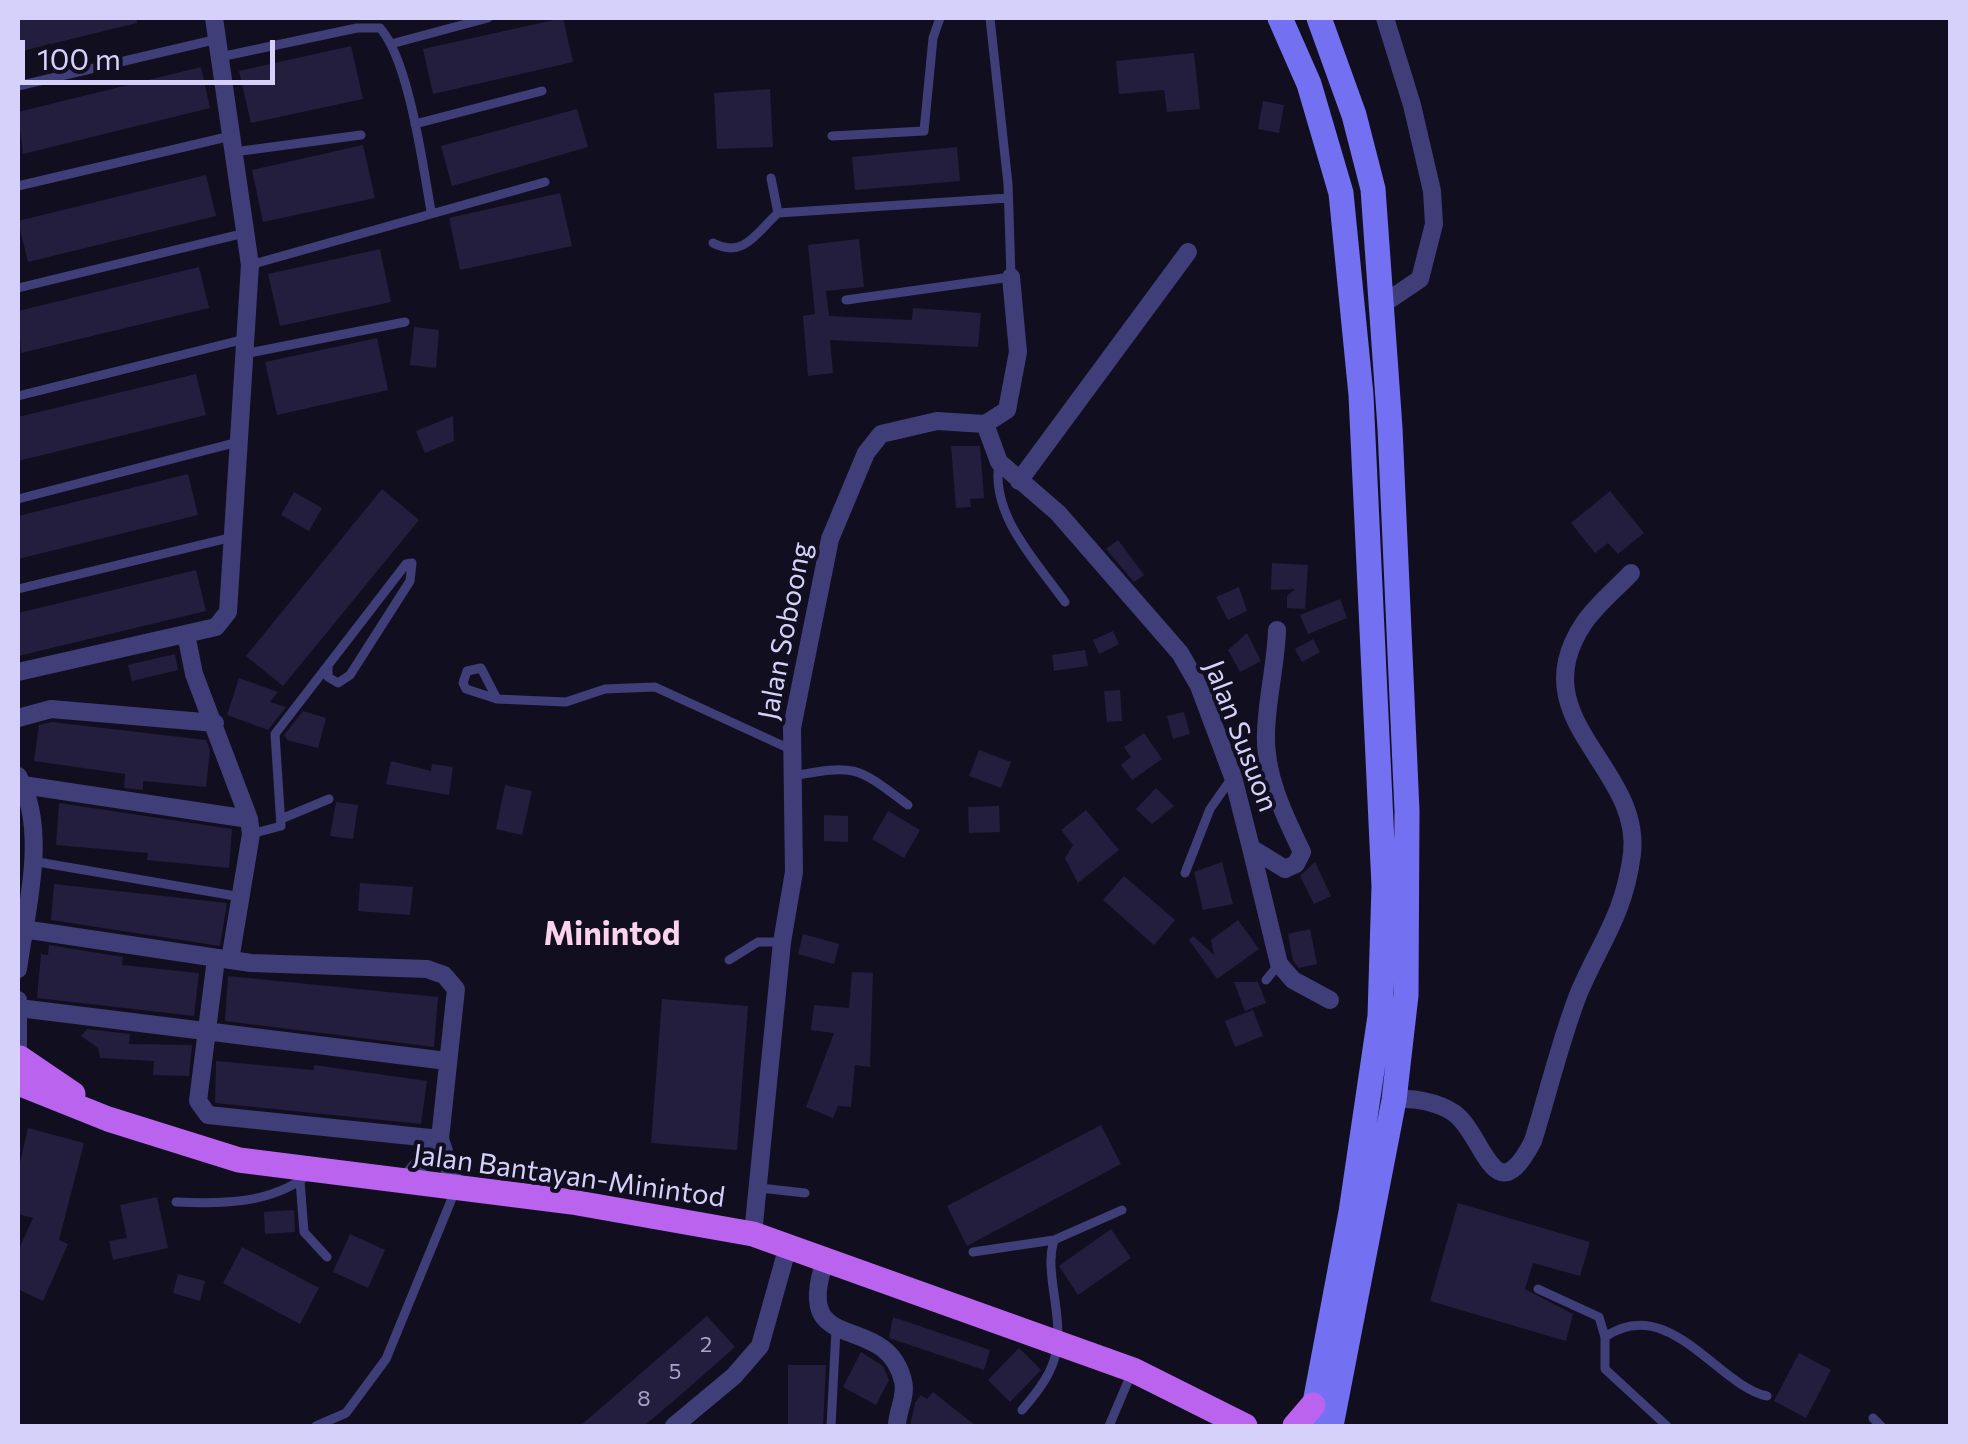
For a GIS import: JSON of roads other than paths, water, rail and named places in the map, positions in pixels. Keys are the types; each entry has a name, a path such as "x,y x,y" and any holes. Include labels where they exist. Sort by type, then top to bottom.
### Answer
{"main road":[{"path":"1280,18 1309,84 1342,193 1360,395 1384,886 1380,1016 1351,1212 1312,1416 1295,1426"},
{"path":"1319,18 1354,115 1372,189 1383,304 1407,811 1406,995 1394,1100 1331,1426"},
{"name":"Jalan Bantayan-Minintod","path":"18,1061 108,1119 238,1160 307,1176 405,1182 591,1204 753,1234 1133,1370 1240,1423 1261,1426"}],"street":[{"path":"18,672 216,626 228,612 250,265 214,18"},
{"path":"1383,304 1420,279 1434,224 1424,152 1385,18"},
{"path":"1019,482 1188,252"},
{"path":"985,424 1007,410 1014,389 1018,352 1011,277"},
{"name":"Jalan Susuon","path":"985,424 999,462 1058,512 1180,654 1199,686 1233,777 1251,848 1285,868 1296,864 1302,852 1280,806 1265,734 1276,672 1277,630"},
{"name":"Jalan Soboong","path":"753,1234 782,942 794,872 792,728 830,539 866,453 881,434 908,425 985,424"},
{"path":"1394,1100 1421,1101 1453,1113 1488,1164 1500,1172 1511,1172 1522,1163 1534,1141 1580,992 1625,897 1632,848 1616,788 1570,712 1563,671 1584,624 1631,573"},
{"path":"186,634 194,674 215,722 250,826 241,897 207,1034 198,1101 208,1114 440,1139"},
{"path":"18,718 51,709 215,722"},
{"path":"18,969 32,862 20,780 250,826"},
{"path":"1251,848 1279,964 1292,980 1330,1000"},
{"path":"23,929 223,960 427,969 444,976 456,989 440,1139 456,1189"},
{"path":"18,1000 18,1061"},
{"path":"18,1008 447,1062"},
{"path":"405,1182 440,1139"},
{"path":"674,1426 734,1376 760,1346 788,1246"},
{"path":"826,1258 814,1291 820,1317 836,1330 868,1338 884,1348 899,1369 904,1385 897,1426"}],"lane":[{"path":"391,44 488,18"},
{"path":"832,136 924,131 934,38 940,18"},
{"path":"846,300 1011,277 1008,198 990,18"},
{"path":"18,86 219,48 380,28 391,44 415,124 431,211"},
{"path":"415,124 542,91"},
{"path":"18,186 232,144 361,135"},
{"path":"771,178 778,213"},
{"path":"250,265 544,182"},
{"path":"713,243 729,251 743,249 778,213 1008,198"},
{"path":"18,288 245,233"},
{"path":"18,396 244,346 405,322"},
{"path":"18,500 238,442"},
{"path":"999,462 995,487 1002,504 1023,544 1066,602"},
{"path":"18,589 232,537"},
{"path":"250,826 278,829 281,819 274,734 300,695 328,666 406,564 412,563 410,582 350,675 338,683 328,678 328,666"},
{"path":"497,699 566,702 605,689 654,688 793,750"},
{"path":"793,776 846,767 862,772 908,805"},
{"path":"1186,873 1218,794 1233,777"},
{"path":"281,819 329,798"},
{"path":"32,862 241,897"},
{"path":"729,960 758,942 782,942"},
{"path":"1266,980 1279,964"},
{"path":"176,1202 216,1204 275,1196 307,1176"},
{"path":"307,1176 304,1232 327,1257"},
{"path":"760,1188 805,1192"},
{"path":"316,1426 346,1413 386,1359 440,1238 456,1189"},
{"path":"974,1252 1054,1240 1122,1210"},
{"path":"1022,1410 1050,1377 1061,1346 1049,1256 1054,1240"},
{"path":"1538,1290 1586,1307 1599,1317 1606,1338 1605,1370 1667,1426"},
{"path":"1606,1338 1635,1326 1671,1334 1706,1354 1745,1390 1767,1396"},
{"path":"831,1426 836,1330"},
{"path":"1109,1426 1133,1370"},
{"path":"346,1413 346,1426"}],"district":[{"name":"Minintod","path":"612,934"}]}
